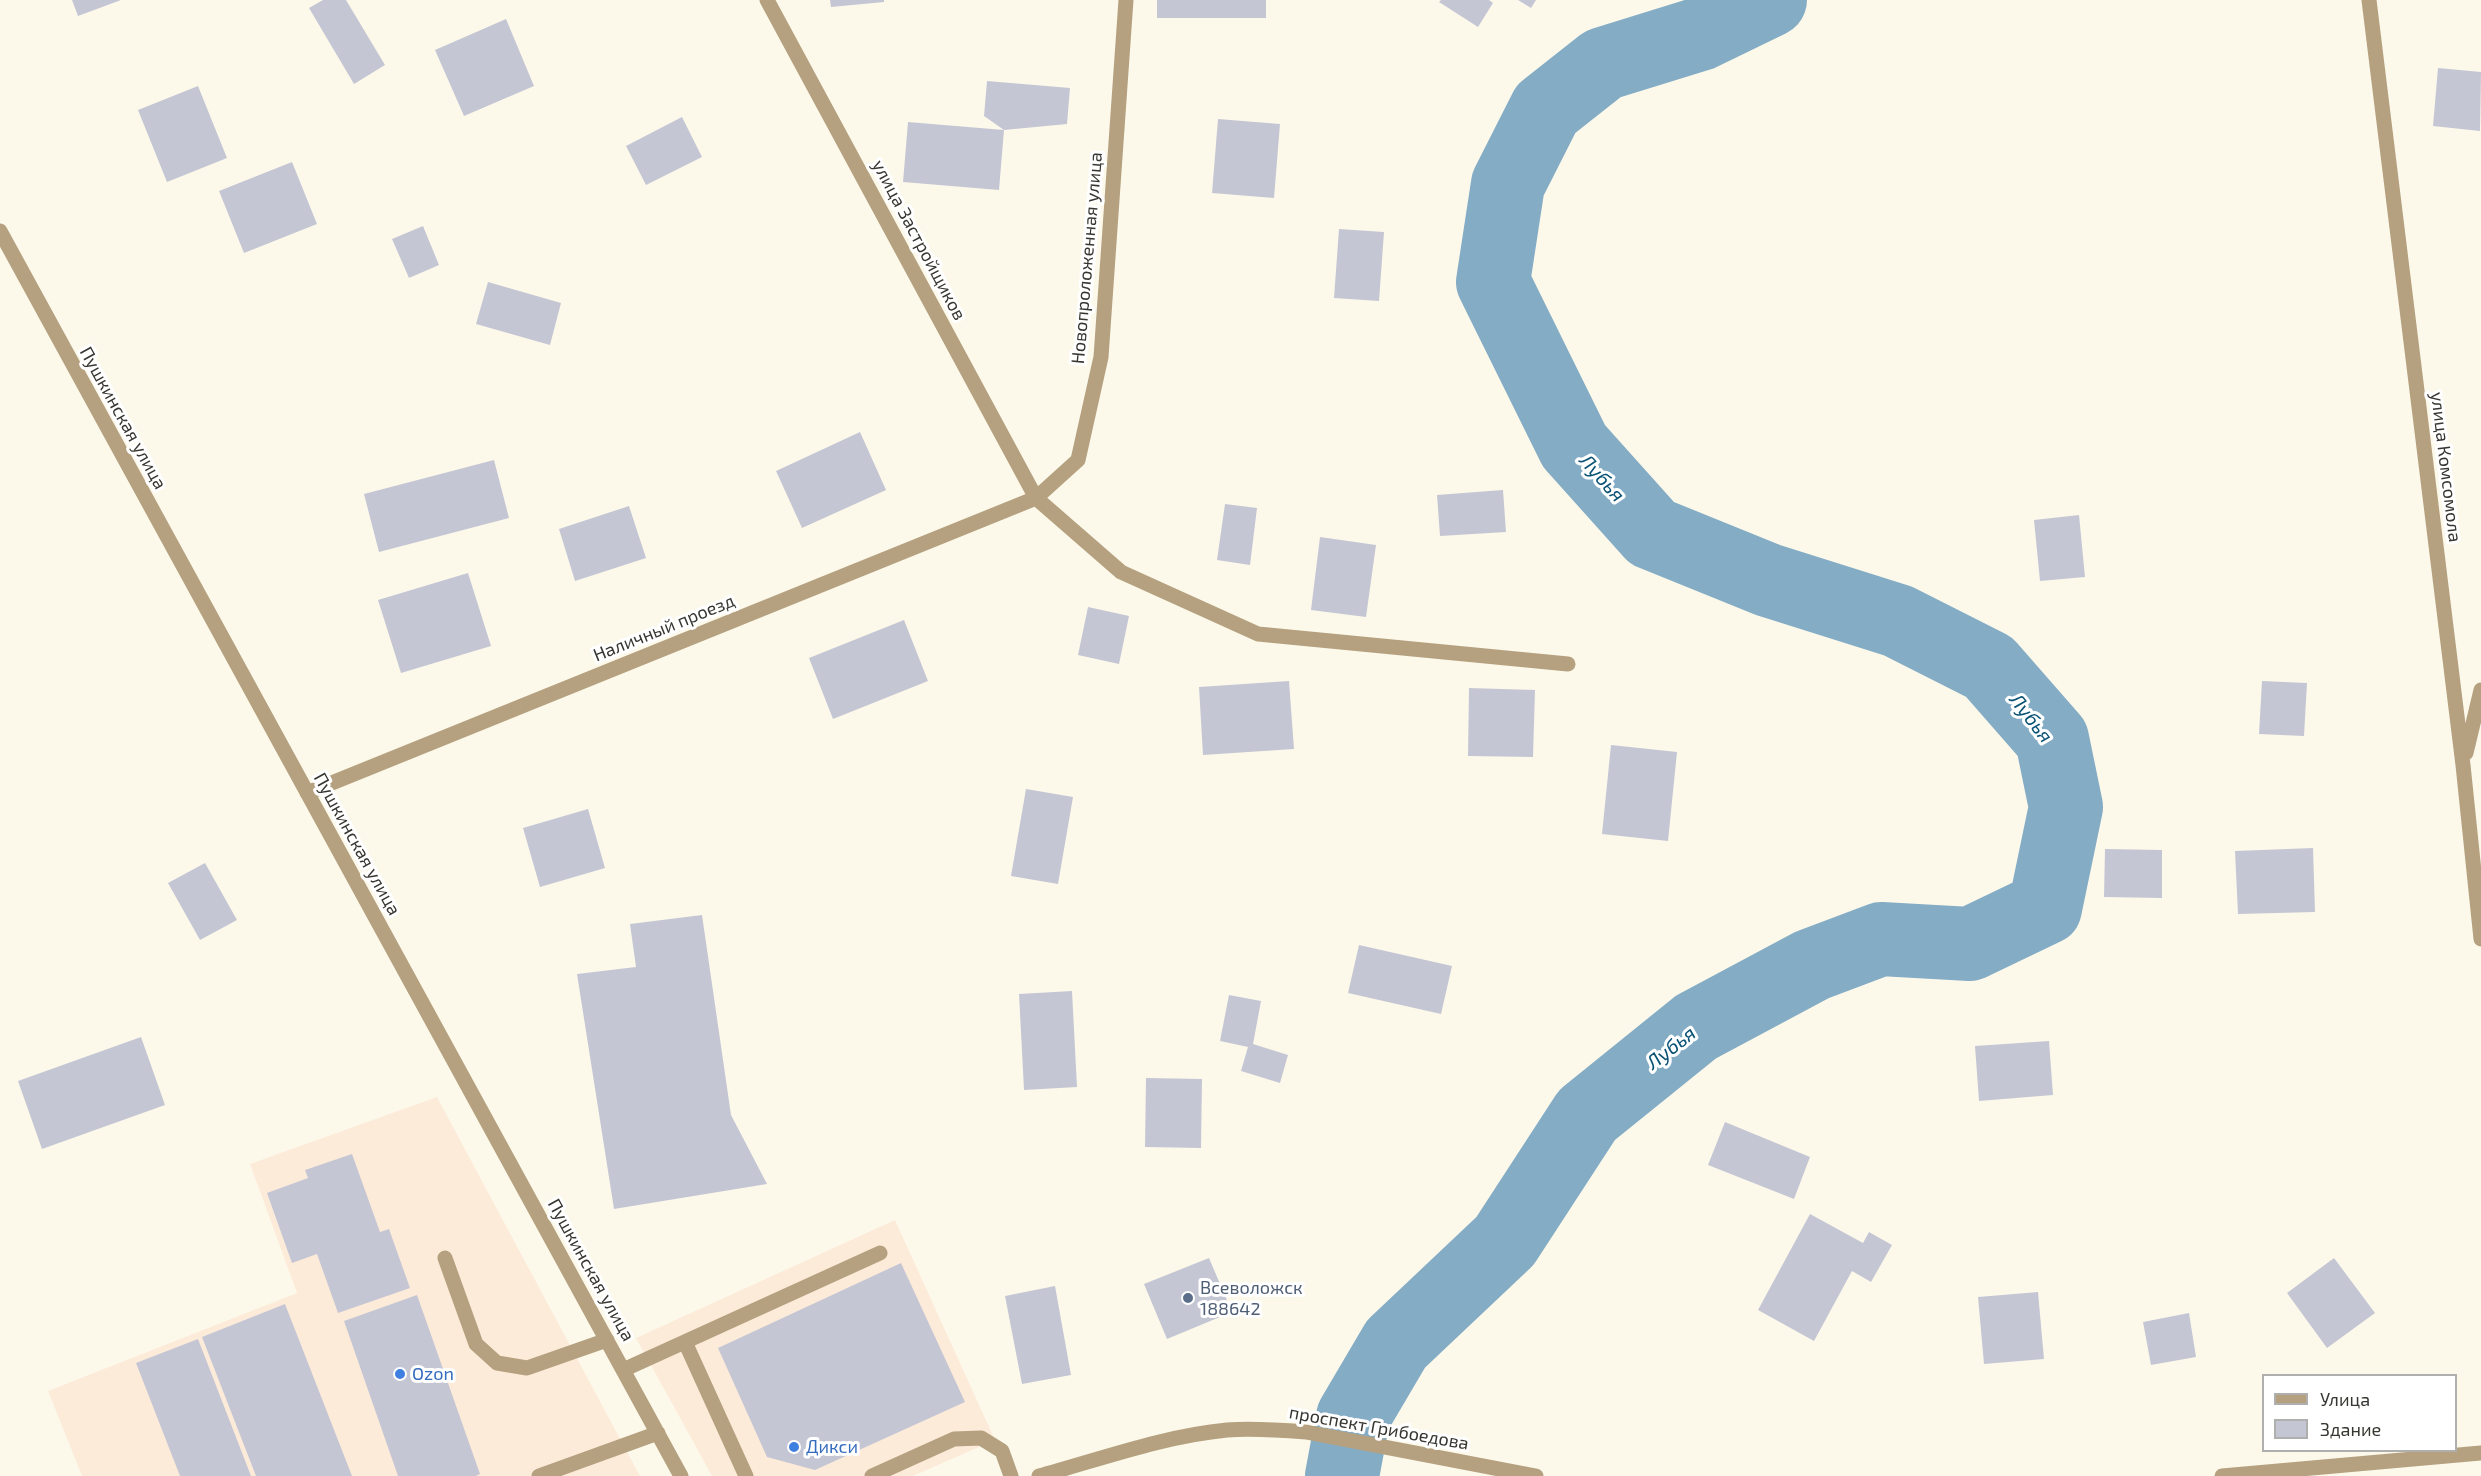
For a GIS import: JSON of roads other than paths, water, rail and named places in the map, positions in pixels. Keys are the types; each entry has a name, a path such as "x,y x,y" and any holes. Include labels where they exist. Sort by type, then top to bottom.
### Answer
{"street":[{"name":"улица Застройщиков","path":"767,0 1036,498"},
{"name":"Новопроложенная улица","path":"1036,498 1078,460 1101,357 1126,0"},
{"name":"улица Комсомола","path":"2369,0 2463,765 2481,939"},
{"name":"Пушкинская улица","path":"0,231 681,1476"},
{"path":"1036,498 1121,572 1258,634 1568,664"},
{"name":"Наличный проезд","path":"307,793 1036,498"},
{"path":"2463,765 2481,690"},
{"path":"623,1370 880,1253"},
{"path":"445,1258 476,1344 497,1363 526,1368 607,1340"},
{"path":"685,1342 746,1476"},
{"name":"проспект Грибоедова","path":"1039,1476 1192,1435 1257,1429 1306,1432 1536,1476"},
{"path":"538,1476 658,1433"},
{"path":"872,1476 954,1439 981,1438 1002,1451 1011,1476"},
{"path":"2222,1476 2481,1453"}],"waterway":[{"name":"Лубья","path":"1342,1476 1353,1417 1396,1344 1505,1241 1587,1115 1696,1027 1812,965 1881,939 1970,944 2045,908 2066,807 2052,739 1989,667 1898,621 1768,580 1652,533 1574,446 1493,282 1508,184 1546,109 1603,64 1700,34 1770,0"}],"place":[{"name":"Всеволожск 188642","path":"1188,1298"},
{"name":"Ozon","path":"400,1374"},
{"name":"Дикси","path":"794,1447"}]}
